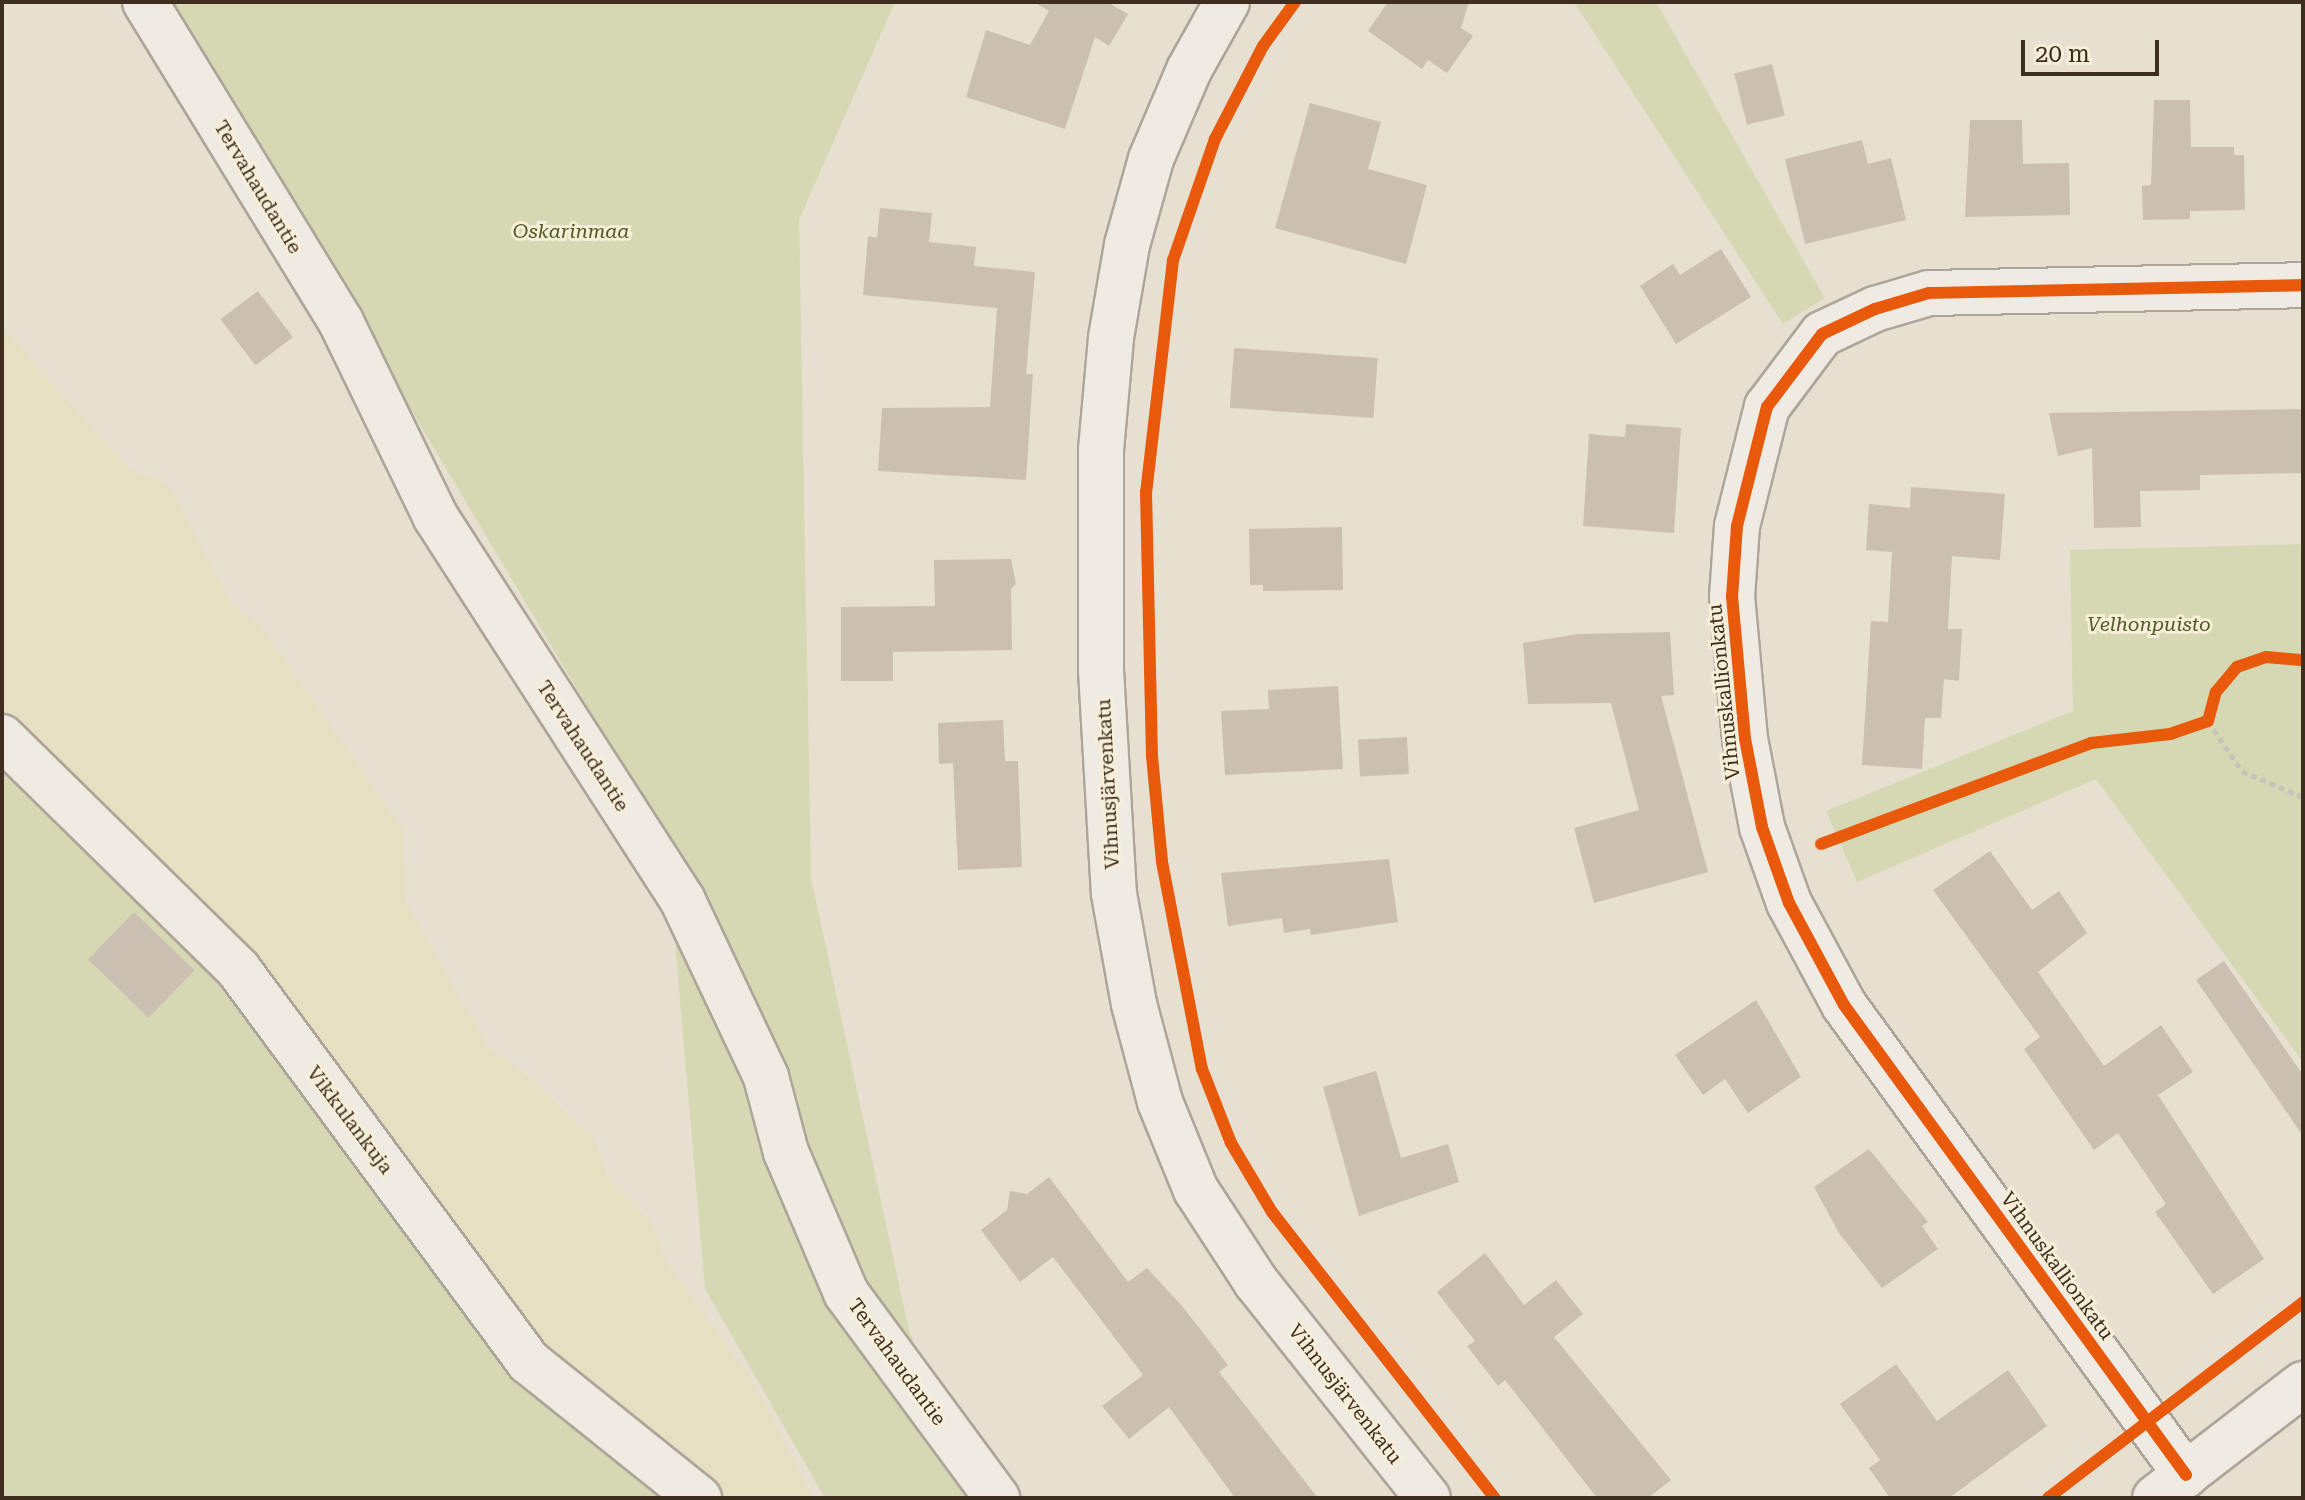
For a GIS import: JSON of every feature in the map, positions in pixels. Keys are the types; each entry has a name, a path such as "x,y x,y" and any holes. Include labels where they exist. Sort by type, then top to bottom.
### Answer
{"street":[{"name":"Tervahaudantie","path":"145,2 341,322 435,516 682,899 766,1077 786,1152 846,1293 997,1498"},
{"name":"Vihnusjärvenkatu","path":"1227,2 1189,70 1151,159 1127,245 1111,338 1101,451 1101,670 1114,894 1134,1004 1160,1102 1196,1190 1256,1282 1428,1498"},
{"name":"Vihnuskallionkatu","path":"2170,1486 1844,1005 1789,903 1762,827 1745,739 1732,597 1737,526 1767,407 1822,334 1875,309 1929,293 2303,285"},
{"name":"Vikkulankuja","path":"2,737 238,969 529,1362 699,1498"},
{"path":"2170,1486 2303,1384"}],"path":[{"path":"2212,707 2202,724 2242,771 2303,797"}],"shaded area":[{"path":"2,327 130,470 168,484 233,606 259,623 402,829 405,900 487,1046 522,1071 594,1139 608,1177 651,1222 667,1263 753,1382 814,1498 727,1498 557,1367 73,785 2,706"}],"green space":[{"name":"Oskarinmaa","path":"169,2 895,2 799,220 811,878 908,1326 968,1498 825,1498 705,1289 666,839"},
{"path":"1574,2 1656,2 1825,298 1783,324"},
{"name":"Velhonpuisto","path":"2303,544 2303,1062 2096,779 1857,882 1826,811 2073,711 2070,550"},
{"path":"2,750 225,980 523,1370 680,1498 2,1498"}],"building":[{"path":"1034,2 1107,2 1128,14 1109,46 1095,37 1065,129 966,97 986,30 1030,45 1049,11"},
{"path":"1388,2 1469,2 1461,28 1473,36 1447,73 1428,60 1422,69 1368,31"},
{"path":"1772,64 1785,115 1747,125 1734,73"},
{"path":"2154,100 2190,100 2191,147 2234,147 2234,155 2244,155 2245,210 2190,211 2190,219 2143,220 2142,186 2151,185"},
{"path":"1310,103 1381,122 1368,169 1427,185 1406,264 1275,228"},
{"path":"1970,120 2022,120 2023,164 2069,163 2070,215 1965,217"},
{"path":"1862,140 1868,164 1891,158 1906,220 1805,244 1785,159"},
{"path":"880,208 932,213 929,242 976,247 974,266 1035,272 1026,374 1033,374 1026,480 878,471 882,408 990,407 997,308 863,295 868,236 877,238"},
{"path":"1721,249 1751,297 1676,344 1640,286 1673,264 1680,275"},
{"path":"258,291 293,337 255,366 220,319"},
{"path":"1234,348 1378,358 1373,418 1230,408"},
{"path":"2303,409 2303,473 2200,475 2200,490 2140,491 2141,527 2094,528 2092,448 2058,456 2049,413"},
{"path":"1626,424 1681,428 1674,533 1583,526 1589,434 1625,437"},
{"path":"1911,487 2005,494 2000,560 1952,556 1948,629 1962,629 1959,681 1944,679 1941,718 1925,718 1922,769 1862,765 1871,621 1888,622 1892,552 1866,550 1869,504 1910,508"},
{"path":"1342,527 1343,590 1263,591 1263,585 1250,585 1249,529"},
{"path":"1011,559 1016,584 1011,589 1012,650 893,652 893,681 841,681 841,607 935,606 934,560"},
{"path":"1670,632 1674,695 1661,696 1708,872 1594,903 1574,828 1639,810 1611,703 1528,704 1523,643 1578,634"},
{"path":"1338,686 1343,769 1225,775 1221,711 1269,709 1268,690"},
{"path":"1003,720 1005,761 1018,761 1022,867 958,870 953,763 939,764 938,723"},
{"path":"1407,737 1409,774 1360,777 1358,740"},
{"path":"1990,851 2032,910 2059,891 2087,933 2038,972 2104,1066 2161,1025 2193,1072 2158,1095 2264,1259 2213,1294 2155,1212 2166,1204 2118,1133 2094,1150 2024,1049 2040,1037 1933,890"},
{"path":"1389,859 1398,922 1311,935 1310,929 1284,933 1282,918 1228,926 1221,873"},
{"path":"134,912 194,970 149,1018 88,959"},
{"path":"2224,961 2303,1075 2303,1136 2196,980"},
{"path":"1756,1000 1801,1077 1748,1113 1725,1079 1703,1095 1675,1055"},
{"path":"1376,1071 1401,1158 1448,1144 1459,1182 1359,1216 1323,1087"},
{"path":"1869,1149 1928,1222 1922,1226 1938,1249 1882,1288 1839,1233 1814,1187"},
{"path":"1049,1177 1128,1282 1147,1268 1183,1307 1228,1365 1219,1372 1318,1498 1235,1498 1169,1407 1129,1439 1102,1406 1143,1375 1053,1257 1020,1282 981,1230 1007,1210 1010,1191 1027,1194"},
{"path":"1485,1253 1524,1305 1556,1280 1583,1314 1554,1337 1671,1480 1648,1498 1597,1498 1505,1380 1498,1386 1467,1346 1475,1341 1437,1292"},
{"path":"1896,1364 1937,1421 2008,1370 2047,1426 1949,1498 1890,1498 1869,1468 1880,1460 1840,1404"}],"cycle path":[{"path":"1295,2 1263,46 1215,139 1173,260 1146,492 1152,756 1162,862 1202,1069 1231,1143 1272,1212 1495,1498"},
{"path":"2186,1475 1844,1005 1789,903 1762,827 1745,739 1732,597 1737,526 1767,407 1822,334 1875,309 1929,293 2303,285"},
{"path":"1821,844 2091,743 2170,734 2208,721 2216,692 2237,667 2266,657 2303,660"},
{"path":"2048,1498 2303,1302"}]}
